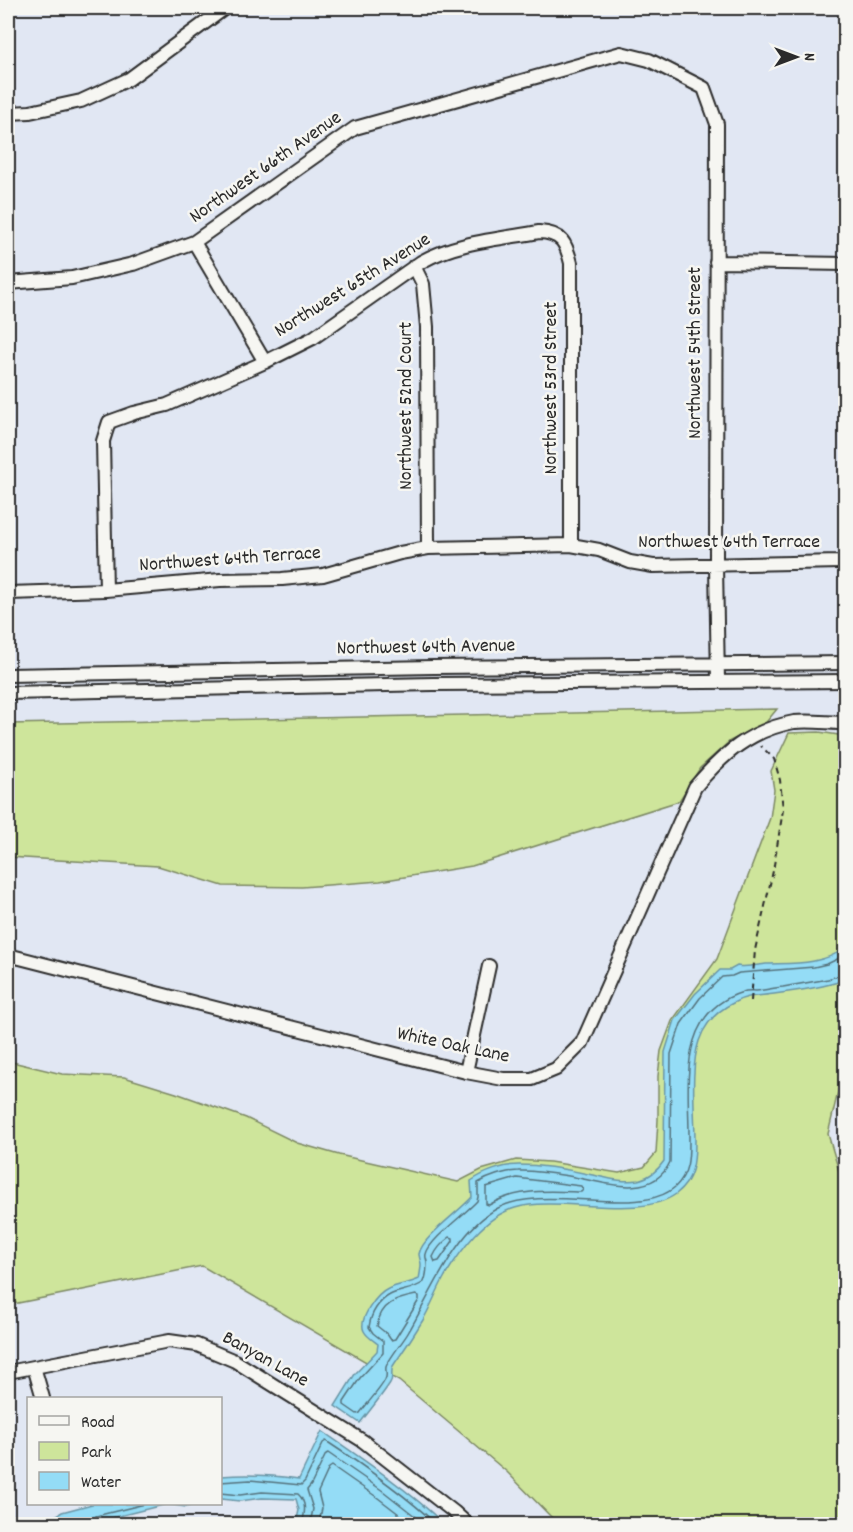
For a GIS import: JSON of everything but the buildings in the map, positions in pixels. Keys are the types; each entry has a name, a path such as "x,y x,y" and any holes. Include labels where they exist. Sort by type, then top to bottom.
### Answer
{"street":[{"path":"8,113 30,112 81,101 129,79 225,8"},
{"name":"Northwest 66th Avenue","path":"8,283 72,278 133,264 194,242 355,128 621,53 649,60"},
{"name":"Northwest 54th Street","path":"649,60 704,88 717,124 718,681"},
{"name":"Northwest 65th Avenue","path":"106,590 103,441 108,422 167,405 265,363 313,338 414,266 435,254 452,248 539,232 557,235"},
{"name":"Northwest 53rd Street","path":"557,235 567,248 571,263 571,545"},
{"path":"194,242 265,363"},
{"path":"716,262 846,264"},
{"name":"Northwest 52nd Court","path":"414,266 423,284 426,303 428,548"},
{"name":"Northwest 64th Terrace","path":"8,593 106,590 220,580 282,579 323,575 428,548 571,545 599,550 630,562 653,566 841,562 846,560"},
{"name":"Northwest 64th Avenue","path":"8,675 421,667 846,663"},
{"name":"Northwest 64th Avenue","path":"8,693 433,684 846,681"},
{"name":"White Oak Lane","path":"8,955 466,1072 503,1079 532,1079 556,1069 582,1043 695,787 712,766 743,741 767,729 796,722 846,723"},
{"path":"466,1072 489,966"},
{"name":"Banyan Lane","path":"8,1372 169,1341 196,1345 235,1361 363,1441 467,1524"},
{"path":"34,1367 43,1397"}],"path":[{"path":"743,741 763,747 774,759 780,780 783,810 773,871 755,950 751,1001"}],"green space":[{"path":"777,709 763,726 730,741 700,768 679,801 472,866 380,881 302,887 223,886 158,866 8,857 8,724"},
{"path":"819,732 845,736 846,1058 828,1134 846,1195 845,1524 558,1524 507,1472 399,1381 202,1266 8,1305 8,1061 62,1074 124,1077 246,1118 297,1143 458,1182 481,1170 516,1160 550,1162 619,1173 644,1167 656,1153 661,1051 672,1021 717,959 770,818 774,790 771,771 789,733"}],"water":[{"path":"845,948 845,980 810,989 744,998 723,1009 709,1023 702,1034 696,1052 694,1163 687,1183 682,1189 660,1202 642,1206 533,1205 515,1208 494,1218 466,1245 451,1266 423,1320 393,1366 391,1381 360,1423 335,1406 355,1374 377,1351 378,1344 367,1335 363,1326 370,1307 388,1289 419,1279 421,1264 419,1254 422,1247 434,1232 472,1197 471,1181 494,1170 519,1165 571,1170 626,1181 638,1180 650,1175 664,1161 665,1052 675,1020 695,994 720,970 730,970 737,966 748,967 817,960 827,958"},
{"path":"322,1431 400,1487 444,1524 296,1524 299,1510 296,1499 262,1498 240,1501 222,1499 222,1476 260,1475 299,1479"},
{"path":"88,1505 163,1505 87,1524 43,1524 62,1512"}]}
